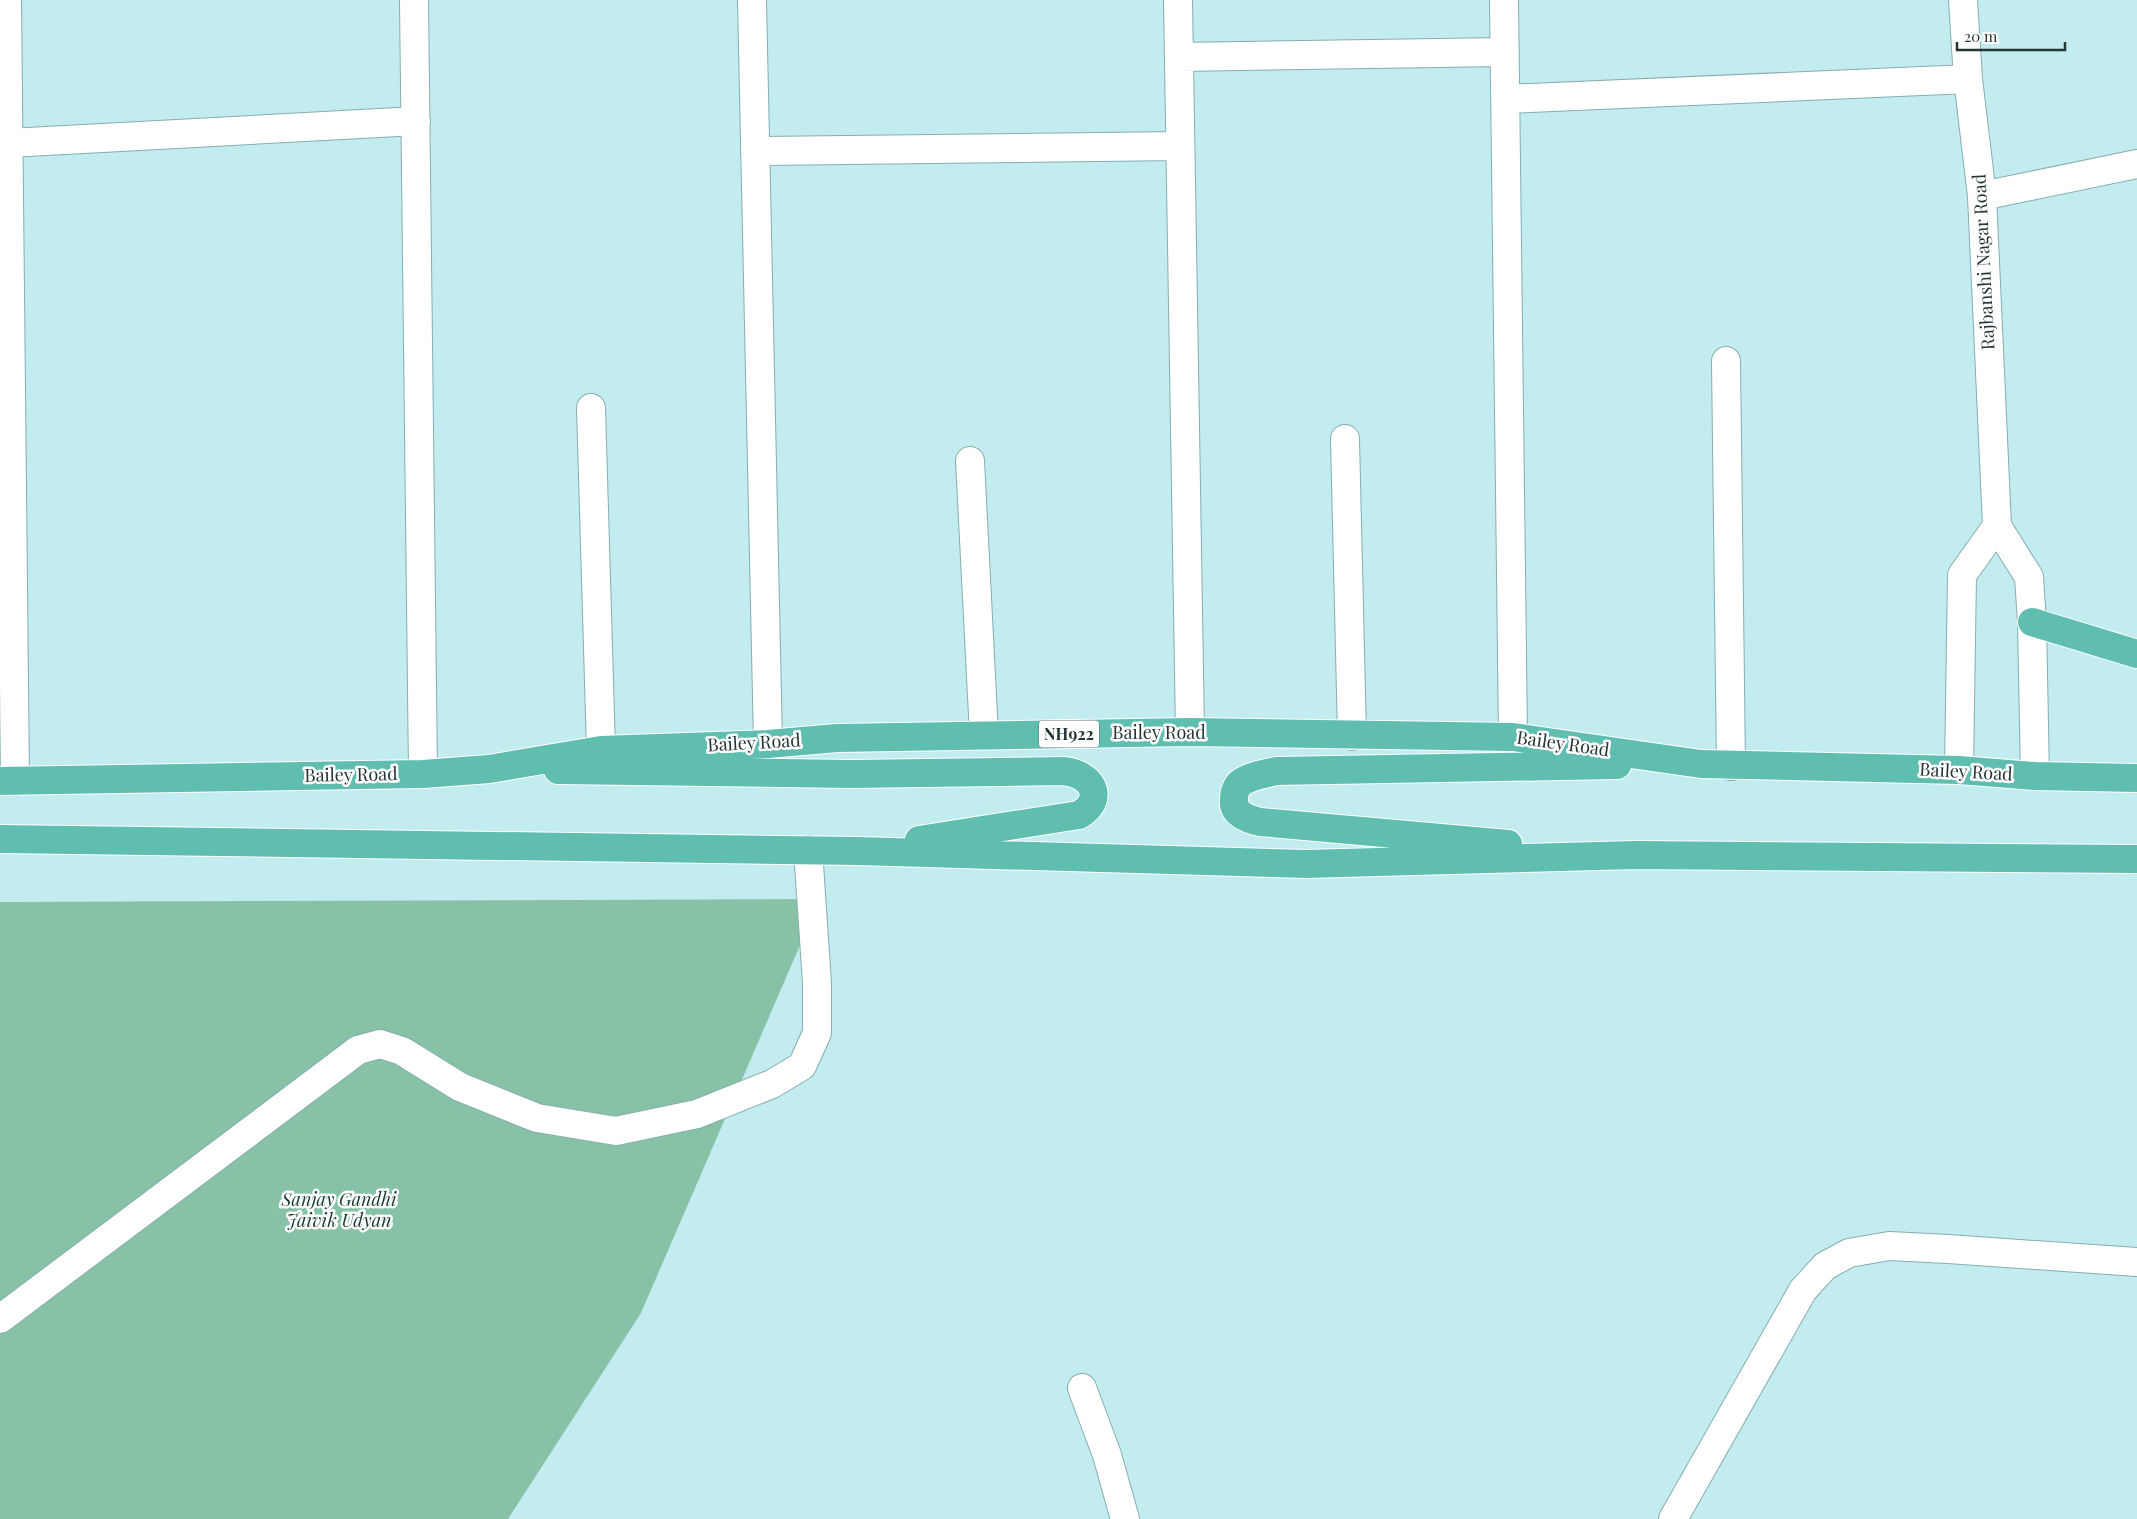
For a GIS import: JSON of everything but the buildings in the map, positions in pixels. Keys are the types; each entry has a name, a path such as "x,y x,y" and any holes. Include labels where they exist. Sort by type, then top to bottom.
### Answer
{"highway":[{"path":"2032,622 2137,654"},
{"name":"Bailey Road","path":"8,781 423,774 489,769 600,750 768,744 837,738 1190,732 1513,737 1701,764 1730,766 1959,770 2035,776 2137,778"},
{"path":"1636,856 1260,822 1246,818 1237,812 1233,803 1234,794 1240,784 1256,776 1276,771 1701,764"},
{"path":"489,769 852,774 1063,770 1083,775 1090,782 1093,792 1092,803 1087,810 1079,815 858,851"},
{"path":"0,839 808,850 1305,864 1636,856 2137,859"}],"street":[{"path":"7,0 4,64 9,143 8,781"},
{"path":"414,0 423,774"},
{"path":"752,0 768,744"},
{"path":"1178,0 1190,732"},
{"path":"1504,0 1513,737"},
{"name":"Rajbanshi Nagar Road","path":"1963,0 1968,79 1982,196 1997,526 2029,577 2032,622 2035,776"},
{"path":"1179,57 1505,52"},
{"path":"1506,99 1968,79"},
{"path":"9,143 416,121"},
{"path":"756,151 1180,146"},
{"path":"1982,196 2137,164"},
{"path":"1726,361 1730,766"},
{"path":"591,408 600,750"},
{"path":"1345,439 1352,736"},
{"path":"970,461 984,735"},
{"path":"1959,770 1962,575 1997,526"},
{"path":"0,1319 358,1050 380,1044 387,1046 402,1051 460,1087 536,1118 616,1131 697,1114 772,1084 802,1066 818,1033 817,983 808,850"},
{"path":"1673,1519 1803,1290 1825,1266 1849,1253 1889,1246 1948,1248 2137,1262"},
{"path":"1082,1388 1106,1455 1125,1519"}],"green space":[{"name":"Sanjay Gandhi Jaivik Udyan","path":"820,899 641,1313 508,1519 0,1519 0,902"}]}
